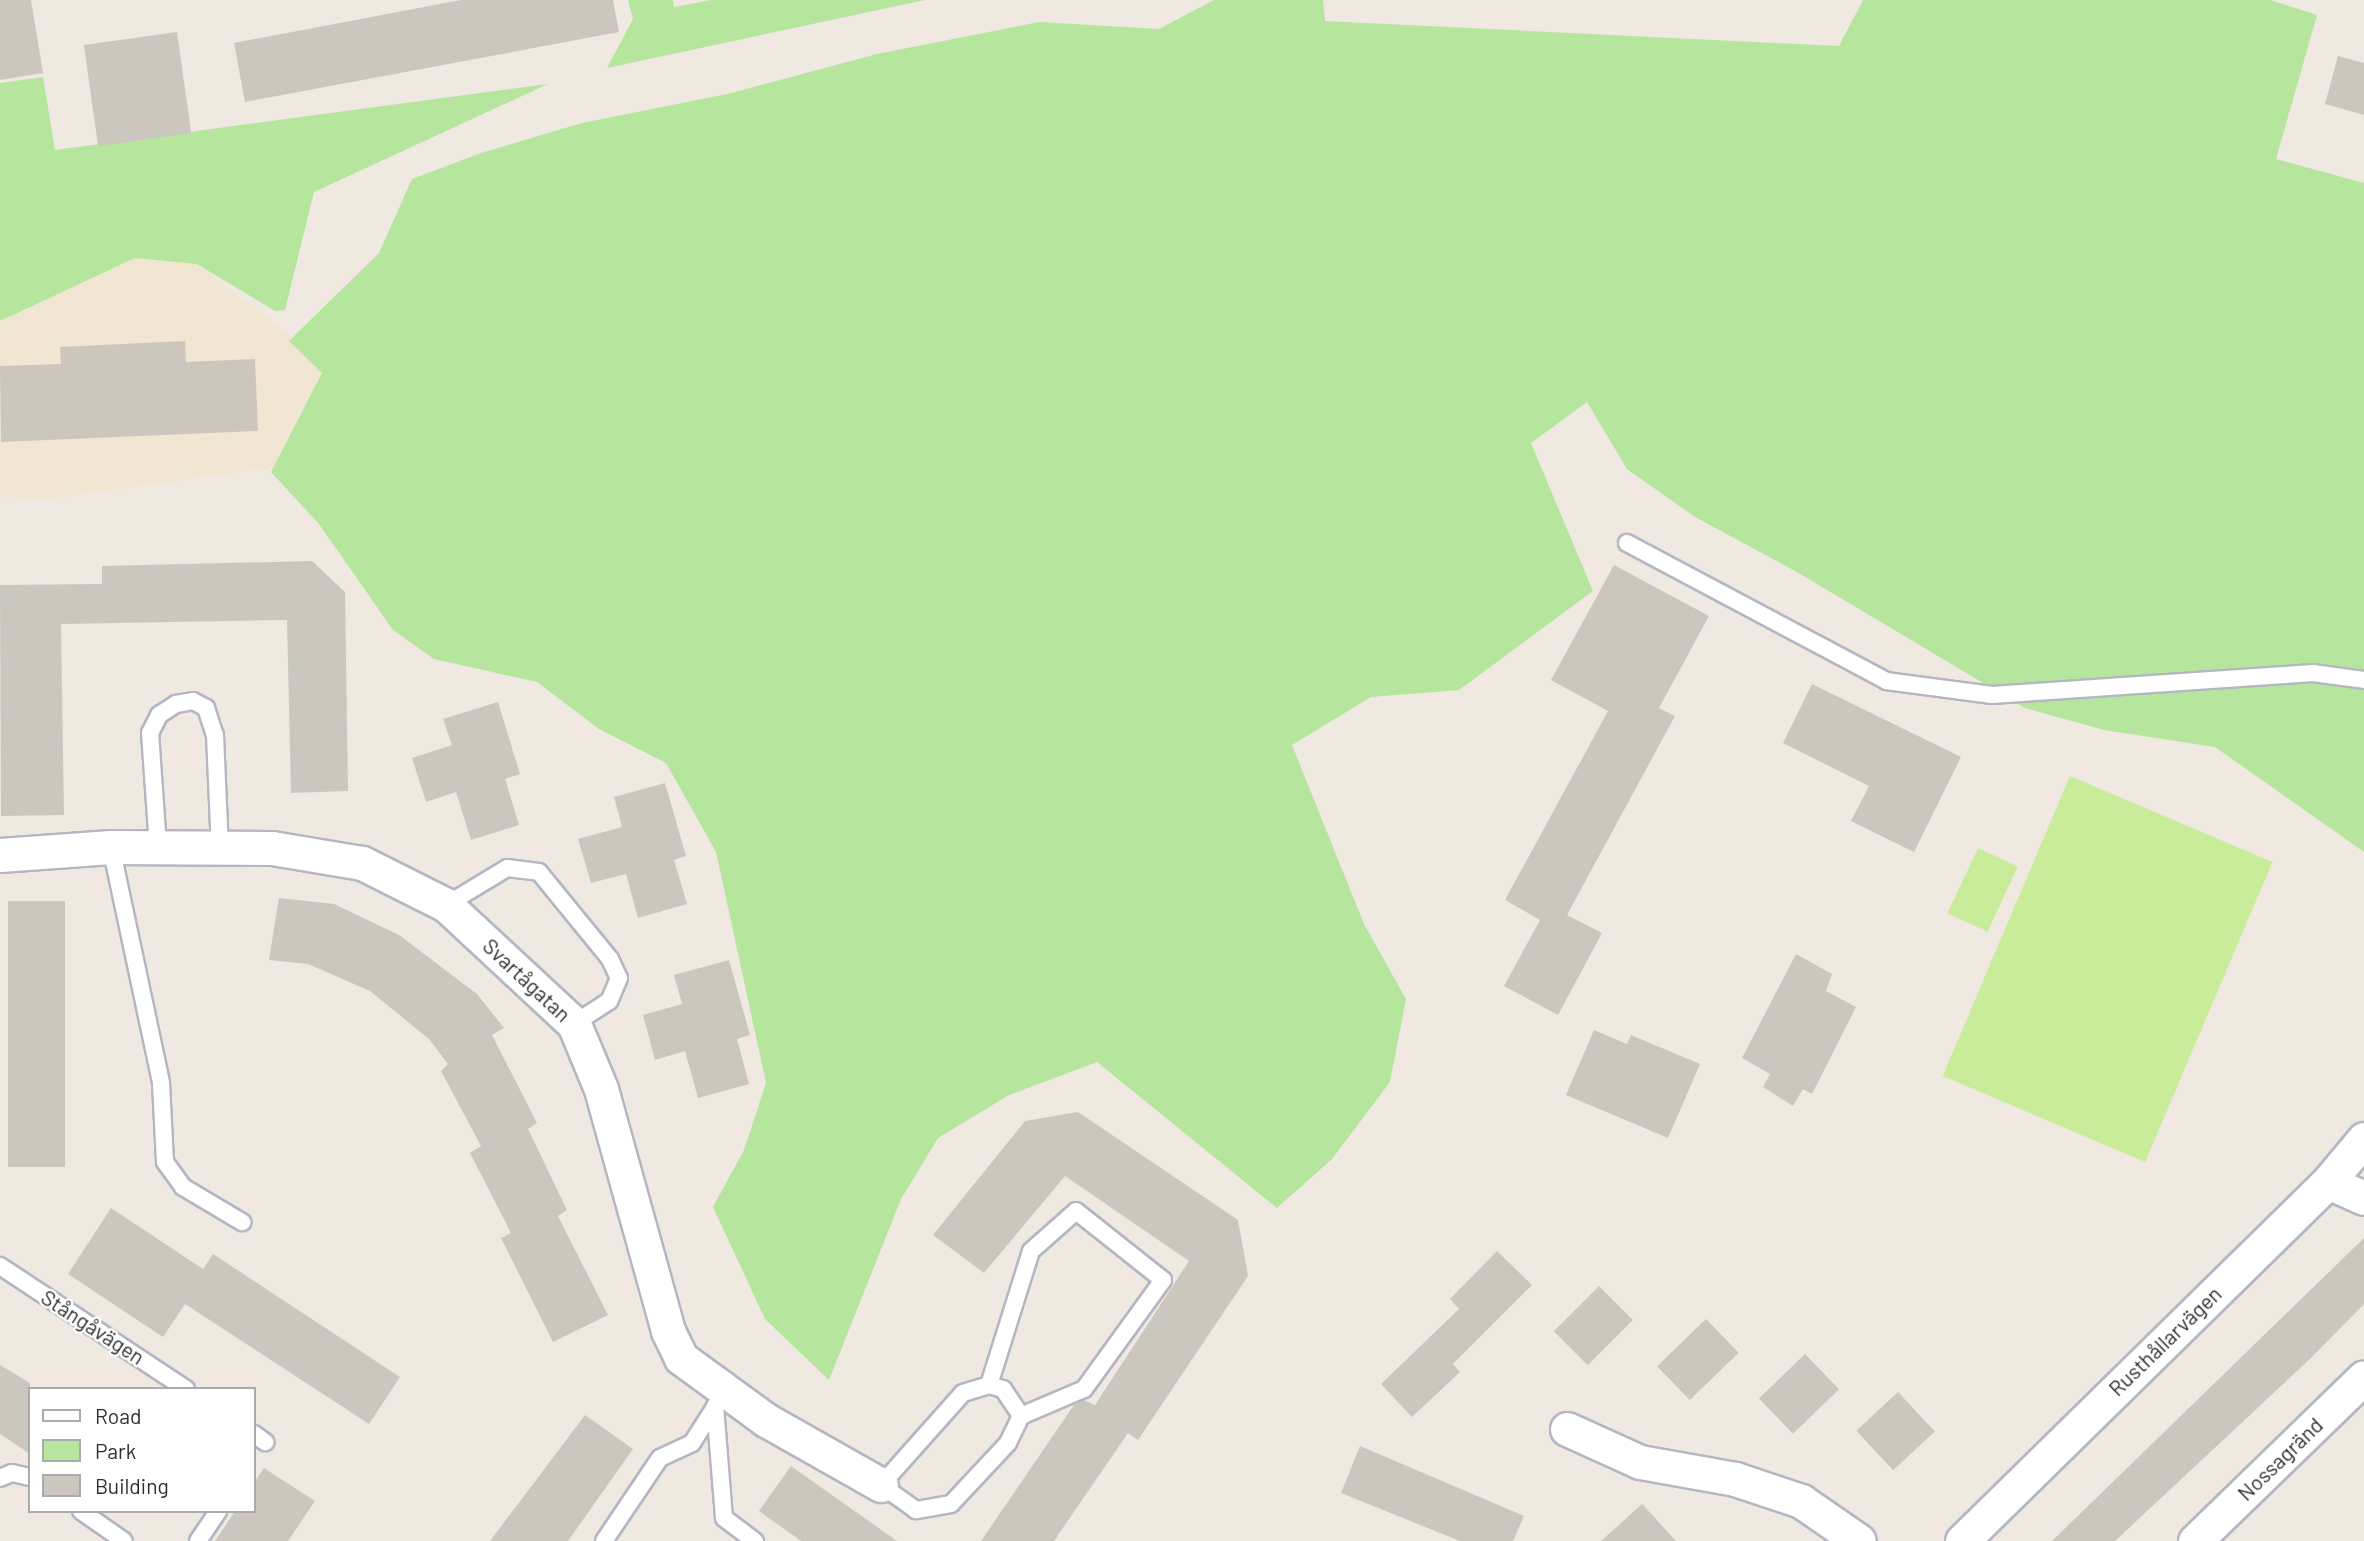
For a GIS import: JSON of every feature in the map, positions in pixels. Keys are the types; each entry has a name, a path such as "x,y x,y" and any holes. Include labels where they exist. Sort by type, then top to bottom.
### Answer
{"street":[{"name":"Svartågatan","path":"0,855 111,847 272,848 362,863 446,905 574,1024 601,1089 668,1331 681,1358 714,1394 881,1485"},
{"name":"Rusthållarvägen","path":"1962,1541 2328,1182 2364,1139"},
{"path":"2328,1182 2364,1198"},
{"name":"Nossagränd","path":"2195,1541 2364,1377"},
{"path":"1567,1429 1640,1462 1735,1479 1801,1501 1859,1541"}],"lane":[{"path":"1627,543 1885,681 1992,695 2313,673 2364,680"},
{"path":"158,847 150,733 159,715 176,704 193,701 206,708 215,735 220,848"},
{"path":"111,847 161,1083 165,1162 183,1187 242,1222"},
{"path":"446,905 507,868 538,872 610,959 619,978 609,1001 574,1024"},
{"path":"989,1385 1031,1251 1076,1211 1163,1280 1084,1389 1021,1416 1008,1443 951,1504 915,1510 881,1485 963,1393 989,1385 1003,1389 1021,1416"},
{"name":"Stångåvägen","path":"0,1266 183,1387"},
{"path":"604,1541 660,1458 692,1443 714,1394"},
{"path":"714,1394 724,1518 755,1541"},
{"path":"0,1478 12,1473 28,1477"},
{"path":"84,1513 124,1541"},
{"path":"198,1541 217,1513"}],"shaded area":[{"path":"135,258 197,264 288,333 338,387 304,463 39,500 0,496 0,321"}],"green space":[{"path":"628,0 673,0 674,7 711,0 925,0 607,68 633,19"},
{"path":"1214,0 1323,0 1325,21 1839,46 1863,0 2270,0 2317,15 2276,159 2364,183 2364,852 2215,747 2104,730 2025,708 1797,572 1695,517 1627,469 1587,402 1531,443 1593,591 1459,690 1371,697 1292,745 1364,924 1406,999 1390,1082 1332,1159 1277,1208 1097,1062 1009,1095 938,1138 901,1199 829,1380 765,1319 713,1207 744,1150 766,1083 716,852 666,763 599,729 537,682 434,659 393,630 319,524 271,472 322,373 289,341 379,253 412,179 481,153 582,123 727,94 877,54 1039,22 1159,29"},
{"path":"43,77 55,150 548,84 314,192 285,310 275,311 197,264 135,258 0,321 0,83"},
{"path":"2070,776 2273,862 2145,1162 1943,1076"},
{"path":"1978,848 2018,867 1987,932 1948,913"}],"building":[{"path":"0,0 31,0 43,73 0,80"},
{"path":"461,0 613,0 619,32 245,102 234,43"},
{"path":"177,32 191,133 98,146 84,45"},
{"path":"2338,56 2364,63 2364,115 2325,104"},
{"path":"185,341 186,362 255,359 258,431 1,442 0,366 61,364 60,347"},
{"path":"312,561 345,592 348,791 291,793 287,620 61,624 64,815 1,816 0,585 102,584 102,566"},
{"path":"1614,565 1709,616 1659,708 1675,716 1567,915 1602,933 1558,1015 1504,986 1540,920 1505,900 1608,711 1551,680"},
{"path":"1812,684 1961,757 1914,852 1851,821 1869,786 1783,743"},
{"path":"498,702 520,774 505,779 519,825 471,840 456,792 426,802 412,758 452,745 443,719"},
{"path":"665,783 686,856 674,860 687,904 638,918 626,874 591,883 578,839 622,827 614,797"},
{"path":"279,898 334,904 399,935 477,994 504,1028 492,1035 537,1123 528,1129 567,1210 558,1216 608,1315 553,1342 501,1238 511,1233 470,1153 481,1146 441,1071 448,1064 429,1039 370,991 308,964 269,960"},
{"path":"8,901 65,901 65,1167 8,1167"},
{"path":"1796,954 1832,974 1826,991 1856,1007 1812,1094 1803,1089 1793,1106 1763,1087 1770,1074 1742,1058"},
{"path":"729,960 750,1035 737,1039 749,1084 698,1098 685,1051 655,1060 643,1015 682,1004 674,975"},
{"path":"1594,1030 1627,1044 1631,1035 1700,1064 1668,1138 1566,1095"},
{"path":"1078,1112 1238,1220 1248,1276 1138,1440 1128,1433 1054,1541 981,1541 1074,1405 1084,1400 1095,1405 1189,1261 1065,1176 984,1273 933,1235 1025,1121"},
{"path":"111,1208 203,1269 213,1254 400,1377 369,1424 185,1304 163,1337 68,1274"},
{"path":"2364,1238 2364,1304 2311,1358 2115,1541 2052,1541"},
{"path":"1497,1251 1532,1285 1453,1364 1460,1372 1412,1417 1381,1384 1459,1309 1450,1299"},
{"path":"1599,1286 1633,1320 1588,1365 1554,1331"},
{"path":"1706,1319 1739,1353 1690,1400 1657,1366"},
{"path":"1805,1354 1839,1389 1793,1434 1759,1398"},
{"path":"0,1365 30,1383 28,1453 0,1434"},
{"path":"1898,1392 1935,1431 1893,1470 1856,1431"},
{"path":"585,1415 633,1449 568,1541 490,1541"},
{"path":"1360,1446 1524,1516 1513,1541 1460,1541 1341,1493"},
{"path":"791,1466 897,1541 801,1541 759,1511"},
{"path":"264,1468 315,1501 288,1541 215,1541 234,1513 256,1513 256,1480"},
{"path":"1642,1504 1676,1541 1601,1541"}]}
